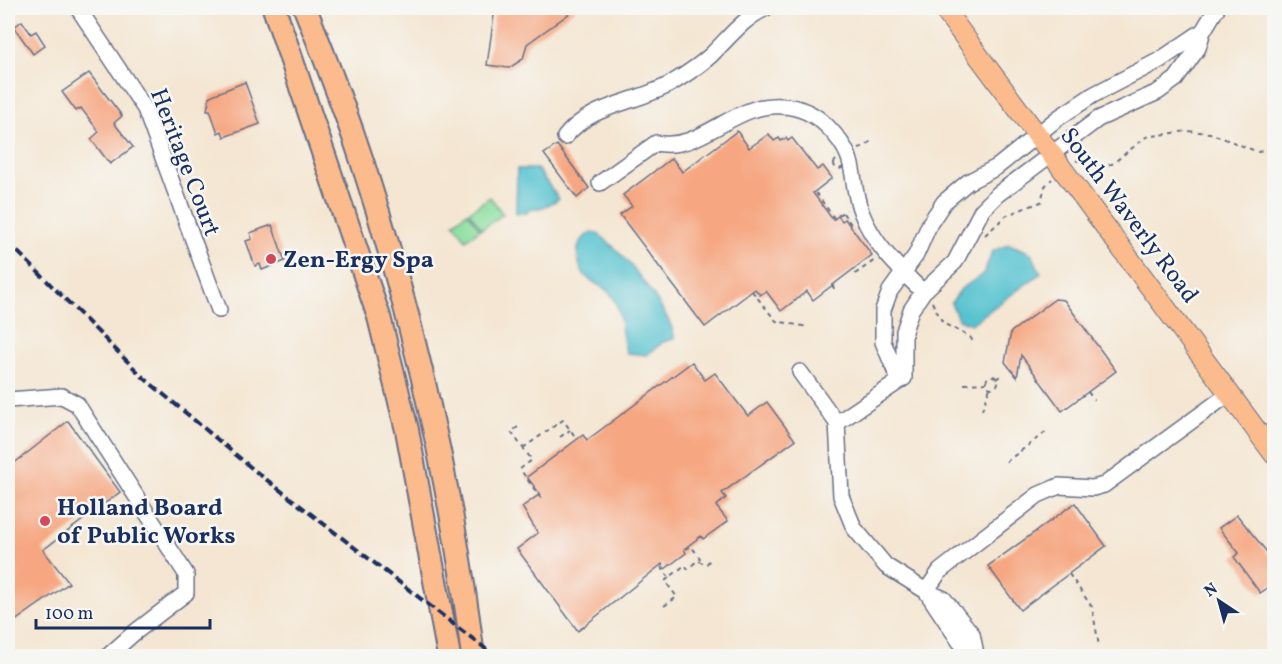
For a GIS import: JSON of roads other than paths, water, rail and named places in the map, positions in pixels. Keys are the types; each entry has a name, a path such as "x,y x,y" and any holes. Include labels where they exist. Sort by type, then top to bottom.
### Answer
{"highway":[{"path":"305,8 361,158 383,228 433,425 461,568 473,657"},
{"path":"276,13 292,31 343,161 349,164 361,158"},
{"path":"276,13 379,317 407,430 449,657"}],"main road":[{"name":"South Waverly Road","path":"943,8 1275,454"}],"street":[{"name":"Heritage Court","path":"78,8 145,109 219,310"},
{"path":"565,137 597,112 639,99 672,83 708,57 751,15 766,8"},
{"path":"901,379 903,331 910,310 928,295 955,262 974,222 986,206 1052,153 1106,114 1168,86 1190,61 1198,48 1203,31 1217,8"},
{"path":"901,379 885,349 881,322 887,298 916,255 936,212 951,194 997,167 1093,95 1160,60 1203,31"},
{"path":"600,183 656,144 669,146 684,143 754,107 792,106 804,110 825,124 847,150 853,164 859,206 873,237 903,273 928,295"},
{"path":"800,372 837,423 841,496 854,528 886,566 926,591 960,642 976,655"},
{"path":"837,423 901,379"},
{"path":"926,591 940,571 1038,495 1059,486 1094,488 1104,485 1230,393"},
{"path":"8,400 62,396 77,404 186,574 186,593 134,633 108,657"}],"water":[{"path":"517,169 537,169 559,199 544,207 528,210 527,213 516,213"},
{"path":"591,232 600,235 612,245 654,296 672,329 674,339 663,342 647,355 627,353 620,315 612,295 588,278 580,265 578,247"},
{"path":"1009,244 1031,253 1041,273 971,324 958,319 951,303 961,289 983,274 993,251"}],"railway":[{"path":"8,242 144,378 254,470 495,656"}],"place":[{"name":"Zen-Ergy Spa","path":"271,259"},
{"name":"Holland Board of Public Works","path":"45,521"}]}
